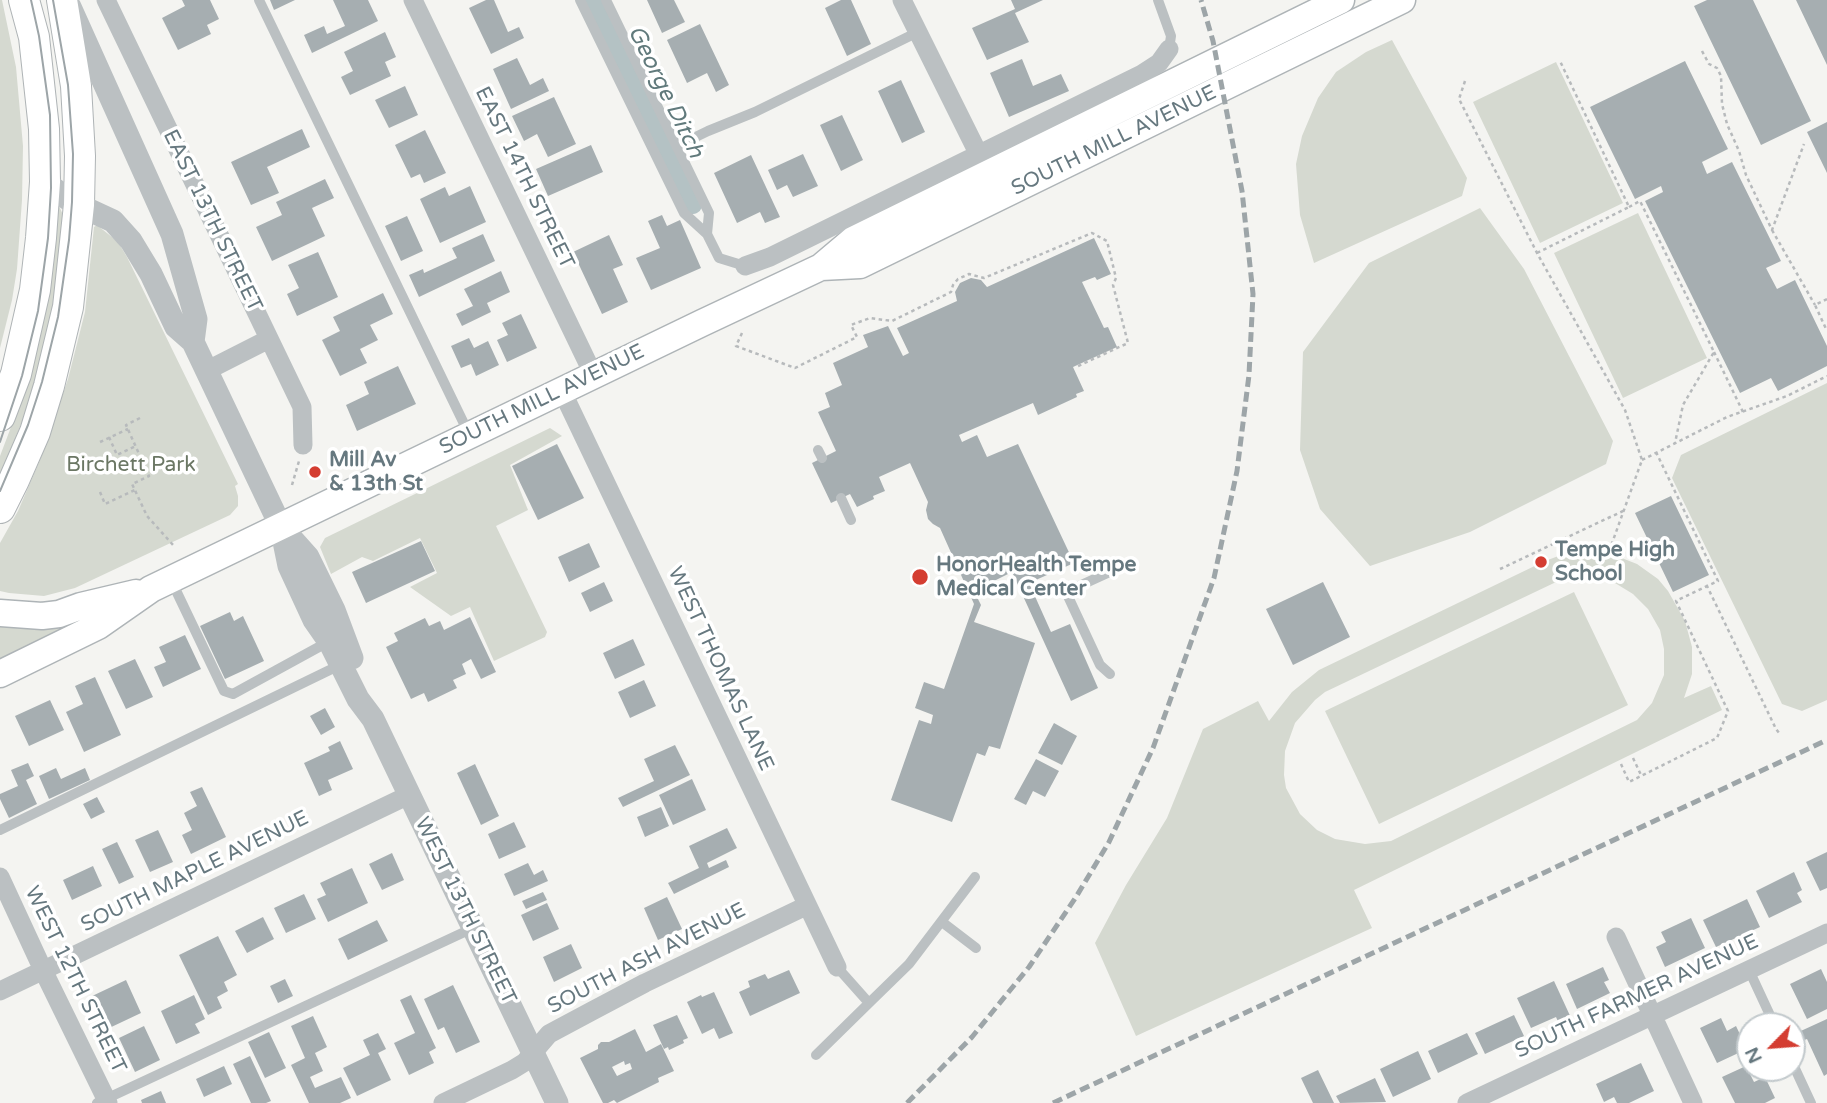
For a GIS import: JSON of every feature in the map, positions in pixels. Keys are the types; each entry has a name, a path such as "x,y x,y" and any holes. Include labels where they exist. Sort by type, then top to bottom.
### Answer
{"main road":[{"path":"0,416 16,374 35,290 45,182 44,129 34,37 24,0"},
{"path":"0,508 35,432 59,350 68,307 79,205 80,156 76,86 62,0"},
{"name":"SOUTH MILL AVENUE","path":"0,674 98,626 161,584 821,267 853,240 1341,0"},
{"name":"SOUTH MILL AVENUE","path":"821,267 860,265 1402,0"},
{"name":"SOUTH MILL AVENUE","path":"0,613 42,616 59,614 161,584"}],"street":[{"name":"EAST 13TH STREET","path":"67,0 172,234 196,319 193,342"},
{"name":"EAST 13TH STREET","path":"106,0 302,407 303,445"},
{"name":"EAST 14TH STREET","path":"413,0 594,376"},
{"path":"902,0 979,155"},
{"path":"745,266 770,257 1142,74 1159,63 1169,49"},
{"name":"EAST 13TH STREET","path":"45,182 72,202 113,221 131,242 151,274 176,327 193,342 281,527"},
{"path":"206,371 269,339"},
{"name":"WEST THOMAS LANE","path":"562,391 836,967"},
{"name":"WEST 13TH STREET","path":"281,527 289,565 314,620 366,690 373,719 557,1103"},
{"name":"WEST 13TH STREET","path":"281,527 308,557 334,610 347,663"},
{"name":"SOUTH MAPLE AVENUE","path":"0,991 409,795"},
{"name":"WEST 12TH STREET","path":"0,877 104,1102"},
{"name":"SOUTH ASH AVENUE","path":"443,1103 525,1062 549,1034 645,983 806,906"},
{"name":"SOUTH FARMER AVENUE","path":"1467,1103 1827,933"},
{"path":"1616,937 1693,1103"}],"lane":[{"path":"259,0 469,435"},
{"path":"580,0 684,213 708,234 719,258 745,266"},
{"path":"606,0 709,213 708,234"},
{"path":"1158,0 1171,36 1169,49"},
{"path":"677,146 767,107 918,32"},
{"path":"841,498 851,520"},
{"path":"1110,674 1100,665 1066,592 1125,565"},
{"path":"161,584 224,691 233,694 329,642"},
{"path":"0,830 347,663"},
{"path":"816,1055 909,964 975,877"},
{"path":"942,922 976,948"},
{"path":"104,1102 473,928"},
{"path":"836,967 869,1003"},
{"path":"1749,970 1768,1012"},
{"path":"1801,1082 1811,1103"}],"path":[{"path":"1702,51 1709,64 1717,68 1721,76 1727,124 1746,175 1772,230 1827,331"},
{"path":"1560,61 1629,207"},
{"path":"1465,81 1459,99 1537,253 1625,410 1642,460 1611,546"},
{"path":"1772,230 1804,144"},
{"path":"1537,253 1640,201 1743,412"},
{"path":"742,333 736,346 795,368 857,337 851,325 870,318 892,321 951,292 958,279 969,274 984,278 1092,233 1107,242 1116,278 1113,285 1128,342 1076,367"},
{"path":"1815,305 1827,299"},
{"path":"1675,443 1683,405 1714,352"},
{"path":"1642,460 1727,417 1787,396 1827,376"},
{"path":"140,418 126,425 149,476 132,484 147,516 174,546"},
{"path":"100,442 128,429"},
{"path":"109,437 117,455 136,446"},
{"path":"292,485 303,445"},
{"path":"1621,764 1629,782 1717,738 1728,711 1676,601 1718,581 1656,452"},
{"path":"100,492 106,504 135,490"},
{"path":"1500,569 1623,511"},
{"path":"1707,586 1779,733"},
{"path":"1633,758 1641,775"}],"green space":[{"path":"0,0 16,67 23,146 17,269 0,348"},
{"path":"1392,40 1467,178 1462,196 1314,263 1300,215 1296,164 1302,136 1318,98 1336,72 1366,52"},
{"path":"1556,62 1623,203 1540,243 1473,102"},
{"path":"59,206 64,217 56,298 35,389 0,477 0,456 27,385 38,344 48,295"},
{"path":"1480,208 1524,269 1613,441 1606,464 1470,532 1370,566 1320,509 1300,450 1303,352 1369,263"},
{"path":"1638,213 1707,358 1623,398 1554,253"},
{"name":"Birchett Park","path":"97,225 118,242 127,257 238,484 235,486 238,506 230,515 75,588 44,596 0,591 0,543 18,511 40,460 68,379 85,312 94,227"},
{"path":"1827,383 1827,700 1802,711 1782,704 1672,478 1681,455"},
{"path":"550,428 562,436 510,465 528,510 496,526 547,632 545,637 494,661 470,607 451,616 410,587 437,573 420,538 373,561 362,557 331,574 320,547 325,538"},
{"path":"1572,551 1609,553 1637,564 1658,579 1685,621 1692,647 1692,674 1684,698 1711,686 1722,710 1354,890 1372,928 1136,1036 1095,943 1167,818 1203,729 1258,701 1269,721 1292,692 1319,670 1545,561","holes":["1572,577 1588,577 1615,583 1633,594 1648,609 1660,630 1664,649 1664,675 1652,703 1637,720 1391,841 1365,844 1335,839 1317,830 1300,814 1286,788 1285,751 1295,723 1325,692 1554,583"]},
{"path":"1574,592 1628,705 1379,824 1325,711"},
{"path":"91,615 0,662 0,623"}],"building":[{"path":"182,0 210,0 219,19 207,25 211,34 178,50 162,18 185,6"},
{"path":"270,0 295,0 274,10"},
{"path":"333,0 368,0 378,21 312,53 304,35 324,26 327,34 345,26"},
{"path":"486,0 494,0 508,32 519,27 524,38 491,54 469,8"},
{"path":"647,0 674,0 685,22 662,33"},
{"path":"841,0 851,0 871,44 847,56 825,8"},
{"path":"1011,0 1043,0 1015,13 1029,42 987,60 972,28 1015,9"},
{"path":"1707,0 1753,0 1811,121 1761,145 1694,6"},
{"path":"1796,0 1827,0 1827,65"},
{"path":"700,24 729,85 716,92 707,73 687,83 667,40"},
{"path":"385,32 396,57 385,62 391,76 350,95 341,77 353,71 344,52"},
{"path":"517,58 530,85 543,78 549,91 511,109 493,69"},
{"path":"1022,59 1033,86 1061,74 1069,91 1009,117 990,73"},
{"path":"1685,61 1728,149 1702,162 1707,174 1732,162 1781,261 1766,268 1777,289 1795,280 1827,346 1827,366 1778,391 1771,378 1740,393 1645,201 1663,192 1661,186 1635,199 1590,107"},
{"path":"901,80 925,132 902,143 878,91"},
{"path":"405,86 418,115 389,128 375,100"},
{"path":"554,97 576,144 548,157 537,134 524,141 512,116"},
{"path":"842,115 863,160 841,171 820,125"},
{"path":"1827,122 1827,173 1807,132"},
{"path":"302,129 310,147 267,167 279,193 251,205 231,162"},
{"path":"425,130 446,173 424,183 420,174 411,178 395,145"},
{"path":"591,145 603,172 548,196 536,169"},
{"path":"803,154 818,186 793,197 787,185 777,190 768,170"},
{"path":"751,155 780,217 765,223 760,212 737,223 714,173"},
{"path":"325,179 334,198 312,208 325,236 272,261 256,227 282,215 276,202"},
{"path":"470,186 486,222 440,243 420,199 445,187 449,196"},
{"path":"662,215 667,226 680,220 701,268 651,290 636,258 660,248 648,221"},
{"path":"407,216 423,251 401,261 385,226"},
{"path":"483,234 495,261 419,297 409,275 423,269 424,273 457,258 452,248"},
{"path":"609,235 623,265 613,269 628,302 602,314 573,252"},
{"path":"1094,238 1111,274 1082,282 1104,328 1108,327 1117,347 1073,367 1084,391 1076,394 1077,397 1038,415 1033,403 959,435 962,442 977,435 987,457 1018,444 1074,563 1029,583 1051,632 1070,624 1098,688 1071,701 1012,572 980,588 983,594 977,597 981,605 974,622 1035,643 1000,749 989,746 985,756 977,753 952,822 891,800 919,720 931,724 933,715 915,708 924,682 944,689 974,604 940,528 928,519 928,502 910,463 879,477 885,491 873,496 874,499 857,507 850,494 831,503 812,463 836,451 818,412 830,407 825,393 842,385 833,363 868,347 863,335 888,326 903,356 909,353 897,328 957,301 955,292 960,283 971,278 981,280 987,287"},
{"path":"318,252 338,297 297,316 287,294 299,288 288,265"},
{"path":"501,271 510,292 487,303 491,312 462,326 456,314 473,306 464,289"},
{"path":"383,293 393,314 370,325 378,340 360,349 367,363 340,376 322,340 340,331 333,317"},
{"path":"521,314 537,348 507,362 497,340 508,335 502,323"},
{"path":"469,338 474,348 488,341 499,365 476,376 471,364 461,368 451,346"},
{"path":"398,366 416,404 357,431 346,405 369,394 364,382"},
{"path":"557,444 584,498 538,520 512,466"},
{"path":"1671,496 1709,575 1673,592 1635,513"},
{"path":"421,541 435,571 366,603 352,572"},
{"path":"589,543 600,567 569,582 558,557"},
{"path":"604,582 613,601 590,612 581,593"},
{"path":"1323,582 1350,637 1293,665 1266,609"},
{"path":"230,612 234,621 243,616 264,661 225,679 200,626"},
{"path":"470,617 496,672 481,679 471,659 462,664 466,674 453,680 457,688 428,702 424,693 411,699 386,647 398,641 394,633 425,618 429,626 440,621 444,630"},
{"path":"185,635 201,669 163,687 154,667 166,662 159,647"},
{"path":"633,639 645,665 615,679 603,653"},
{"path":"135,659 153,697 126,709 108,671"},
{"path":"95,677 121,735 84,752 66,712 83,704 75,686"},
{"path":"644,680 656,706 630,718 618,692"},
{"path":"50,700 64,730 29,746 15,716"},
{"path":"325,708 335,727 321,735 310,716"},
{"path":"1054,723 1077,736 1062,765 1038,753"},
{"path":"340,741 353,769 328,780 332,790 319,796 304,763 330,751 328,747"},
{"path":"675,745 690,775 623,807 618,798 654,781 644,759"},
{"path":"1036,759 1059,771 1045,797 1033,791 1026,805 1014,799"},
{"path":"28,763 34,776 26,780 37,804 9,818 0,794 18,786 11,770"},
{"path":"475,764 499,816 481,825 457,773"},
{"path":"56,768 61,779 85,768 90,780 49,799 39,776"},
{"path":"692,779 706,810 673,825 659,795"},
{"path":"202,787 226,837 191,854 182,835 192,830 184,813 197,806 190,792"},
{"path":"97,797 105,812 91,819 83,804"},
{"path":"661,807 669,826 645,837 637,817"},
{"path":"514,822 526,847 499,859 488,834"},
{"path":"727,828 737,848 707,863 709,868 726,860 729,867 674,894 668,883 699,868 689,846"},
{"path":"158,830 173,862 150,872 135,840"},
{"path":"117,842 134,877 119,884 102,849"},
{"path":"1827,852 1827,888 1820,891 1806,862"},
{"path":"392,853 404,880 382,890 369,864"},
{"path":"528,863 534,875 543,870 548,881 514,896 504,874"},
{"path":"93,866 102,886 72,900 63,880"},
{"path":"352,868 368,903 328,922 317,899 326,895 320,883"},
{"path":"1794,872 1802,890 1797,893 1802,902 1769,918 1756,891"},
{"path":"543,892 547,900 526,909 522,901"},
{"path":"304,894 316,919 286,933 274,908"},
{"path":"667,897 682,929 658,940 644,908"},
{"path":"1747,899 1760,927 1716,947 1703,920"},
{"path":"547,903 559,929 533,941 521,915"},
{"path":"263,917 274,939 247,953 235,931"},
{"path":"1691,918 1705,948 1665,967 1656,947 1666,942 1661,932"},
{"path":"377,920 388,941 348,960 338,939"},
{"path":"218,936 237,975 224,982 228,991 217,997 222,1008 208,1015 179,955"},
{"path":"571,944 582,968 554,982 543,957"},
{"path":"1603,967 1609,980 1604,982 1610,993 1577,1009 1566,984"},
{"path":"1821,969 1827,982 1827,1009 1807,1019 1806,1012 1790,984"},
{"path":"789,970 800,993 750,1016 739,992 750,987 748,981 765,974 768,979"},
{"path":"285,979 293,996 278,1003 270,986"},
{"path":"126,980 141,1013 105,1030 90,997"},
{"path":"1554,981 1572,1020 1560,1026 1556,1017 1531,1028 1517,998"},
{"path":"453,985 480,1042 456,1053 444,1027 438,1030 424,999"},
{"path":"714,992 733,1033 719,1039 714,1028 702,1034 687,1002"},
{"path":"194,995 205,1019 195,1024 200,1033 176,1044 161,1011"},
{"path":"411,995 436,1048 429,1052 434,1063 409,1075 394,1043 415,1033 400,1000"},
{"path":"677,1015 688,1038 669,1050 668,1047 664,1049 653,1025"},
{"path":"1514,1015 1524,1036 1485,1054 1475,1033"},
{"path":"313,1016 327,1047 315,1053 323,1071 310,1077 315,1088 341,1077 351,1098 340,1103 309,1103 291,1065 305,1058 291,1026"},
{"path":"1721,1018 1727,1031 1736,1026 1736,1054 1717,1063 1700,1028"},
{"path":"1827,1019 1827,1074 1824,1076 1806,1039 1806,1029"},
{"path":"144,1026 160,1060 135,1072 119,1038"},
{"path":"635,1029 646,1052 661,1044 674,1071 658,1078 659,1082 617,1103 614,1100 603,1103 580,1058 598,1049 601,1042 609,1042","holes":["624,1061 625,1065 630,1063 632,1069 617,1076 612,1067"]},
{"path":"269,1032 286,1068 265,1078 248,1042"},
{"path":"378,1033 386,1049 378,1053 391,1080 357,1096 343,1068 370,1055 363,1040"},
{"path":"1467,1033 1478,1054 1438,1073 1428,1051"},
{"path":"1418,1051 1431,1079 1393,1097 1380,1069"},
{"path":"250,1056 271,1101 251,1103 233,1064"},
{"path":"1641,1063 1654,1091 1629,1103 1617,1103 1614,1097 1604,1102 1596,1084"},
{"path":"224,1066 232,1084 204,1097 196,1079"},
{"path":"1318,1070 1334,1103 1313,1103 1301,1078"},
{"path":"1736,1071 1736,1082 1767,1082 1775,1098 1765,1103 1735,1103 1722,1077"},
{"path":"1375,1078 1386,1102 1340,1103 1336,1096"},
{"path":"161,1091 166,1103 142,1103 141,1100"}],"waterway":[{"name":"George Ditch","path":"593,0 693,205"}],"tram line":[{"path":"0,442 22,376 38,311 48,238 51,188 50,115 31,0"},
{"path":"0,491 28,425 42,382 58,317 69,240 73,154 68,85 53,0"}],"railway":[{"path":"907,1103 972,1037 1029,967 1109,842 1153,748 1214,578 1237,471 1249,375 1253,294 1242,191 1213,41 1201,0"},
{"path":"1053,1103 1827,740"}],"place":[{"name":"Mill Av & 13th St","path":"315,472"},
{"name":"Tempe High School","path":"1541,562"},
{"name":"HonorHealth Tempe Medical Center","path":"920,577"}]}
